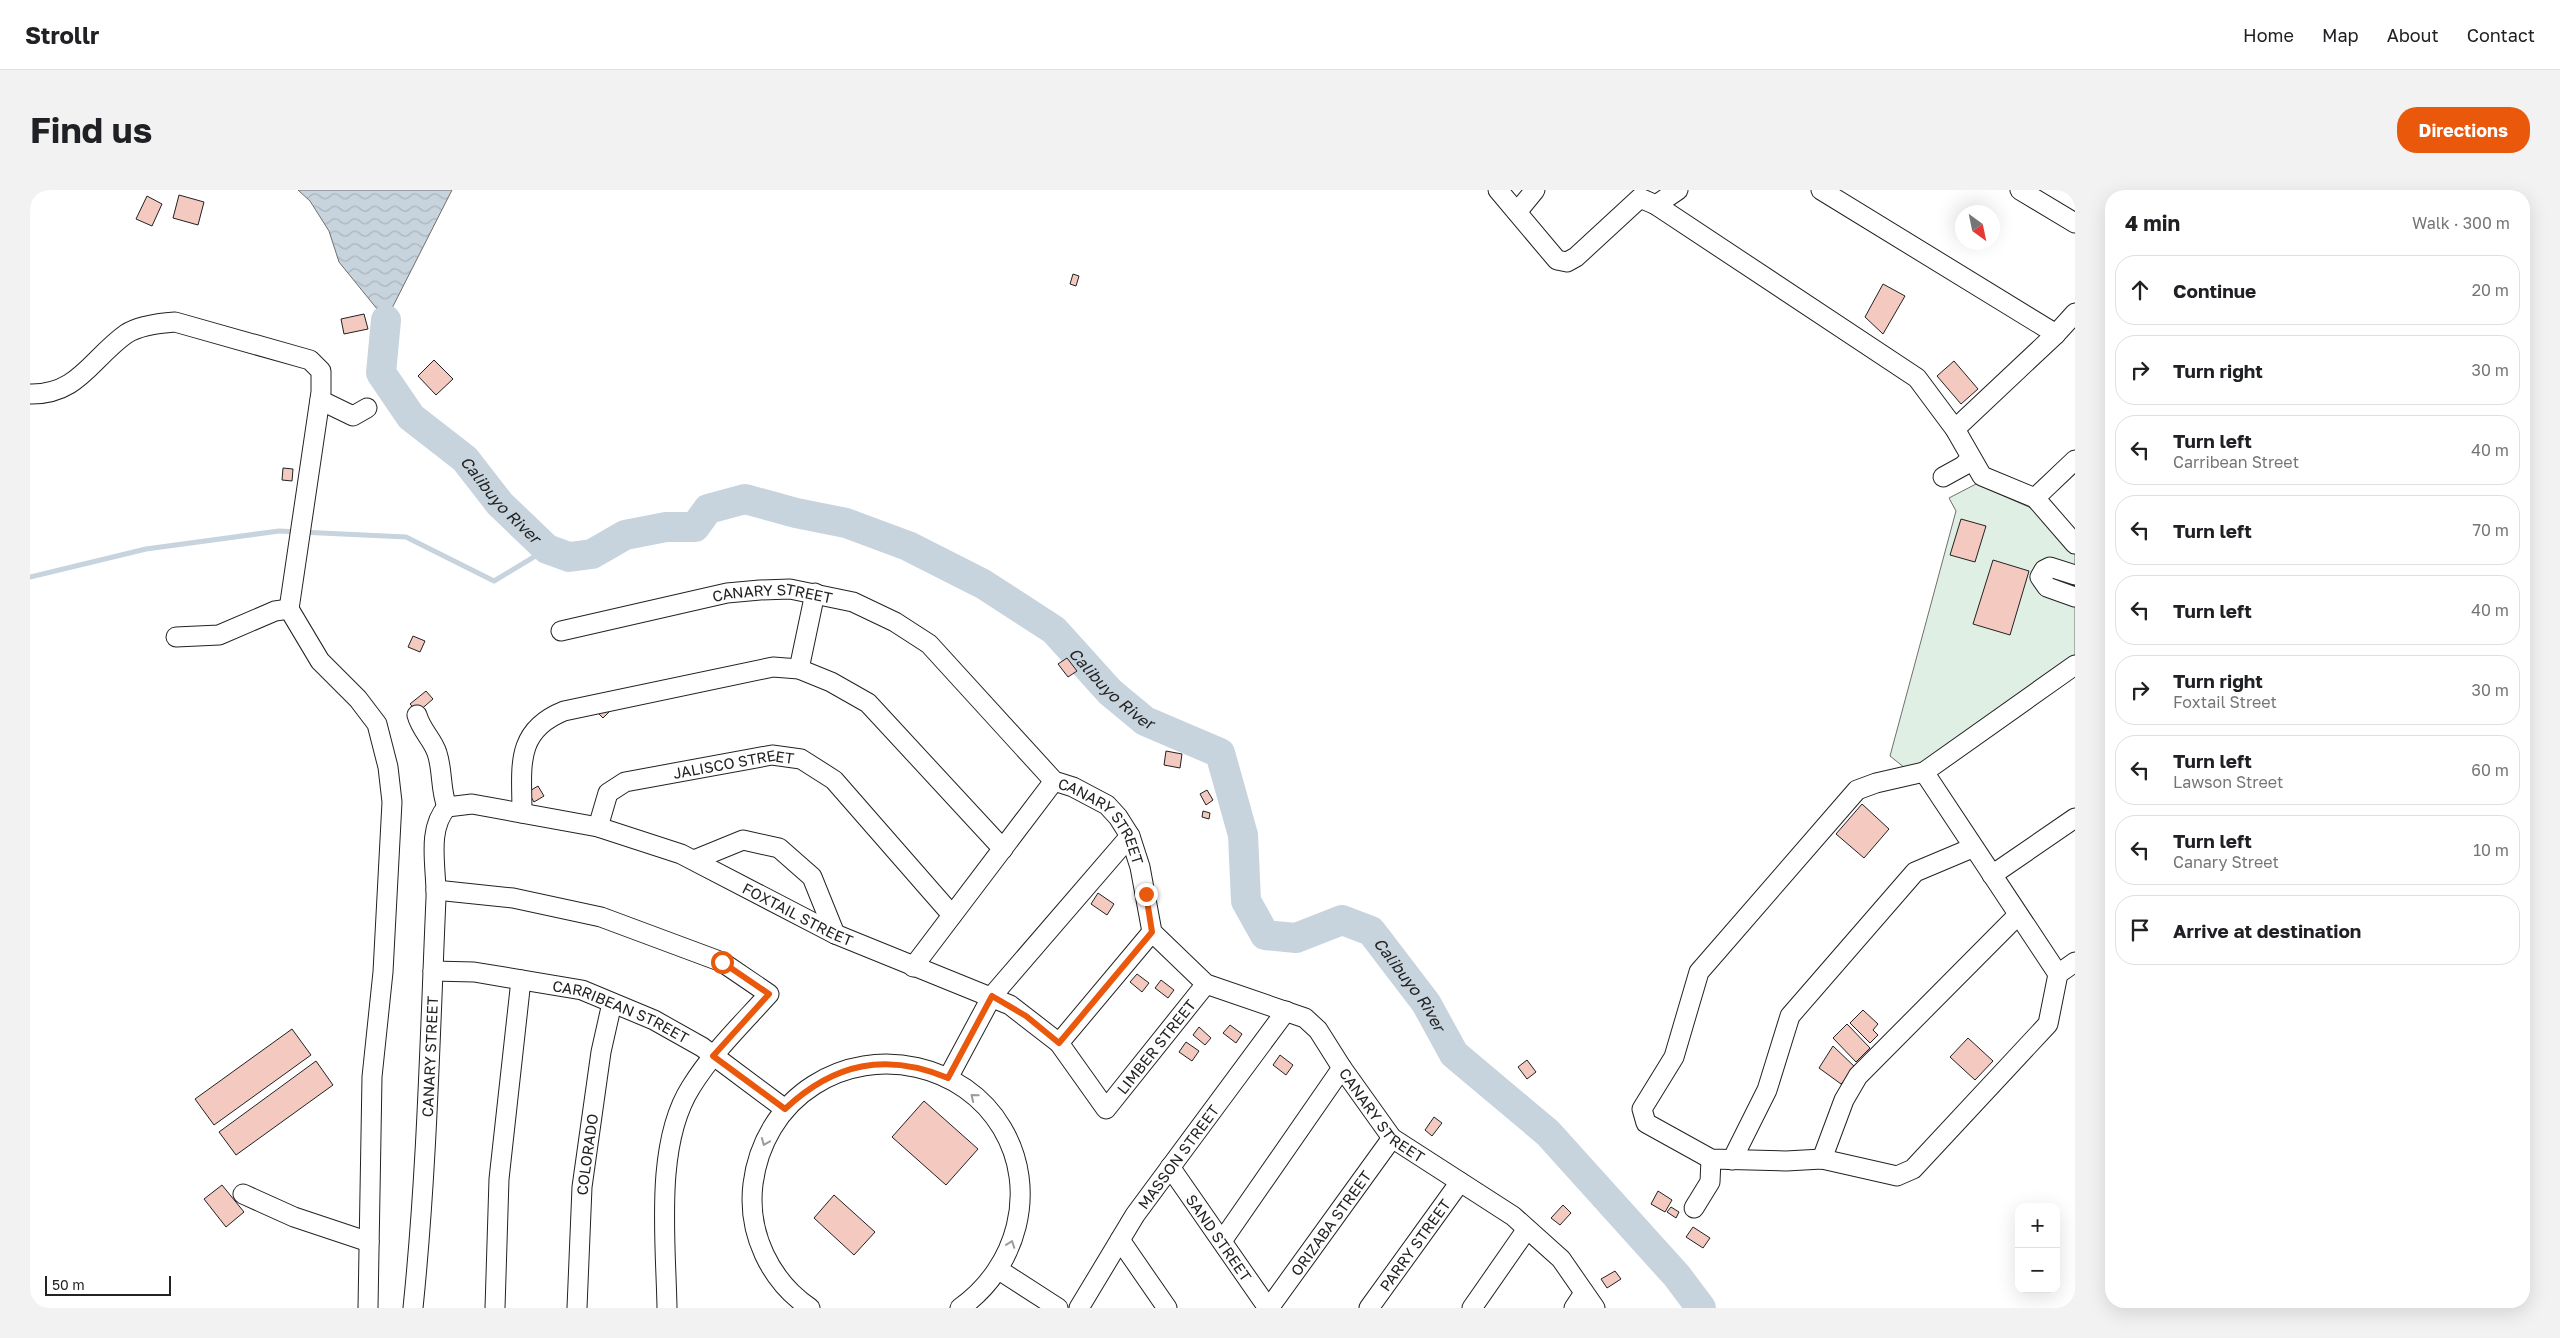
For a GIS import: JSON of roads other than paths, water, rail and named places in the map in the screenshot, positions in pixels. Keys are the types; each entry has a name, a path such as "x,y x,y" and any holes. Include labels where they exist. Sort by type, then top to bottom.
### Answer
{"street":[{"path":"1498,190 1557,260 1567,262 1576,257 1640,198 1656,205 1916,378 1955,429 1982,476 2035,498 2075,544"},
{"path":"1517,212 1535,190"},
{"path":"1656,205 1678,190"},
{"path":"1821,190 2056,334"},
{"path":"2020,190 2075,223"},
{"path":"1955,429 2056,334 2075,313"},
{"path":"30,394 67,388 128,333 162,323 175,322 310,360 321,371 320,400 311,469 289,604 320,661 358,699 377,724 392,802 383,963 372,1077 368,1308"},
{"path":"320,400 353,416 367,408"},
{"path":"1943,477 1963,466 1971,458"},
{"path":"2035,498 2075,460"},
{"path":"2075,574 2050,567 2044,570 2040,576 2047,587 2075,597"},
{"name":"CANARY STREET","path":"561,631 727,593 790,589 853,602 874,611 929,644 1054,782 1073,787 1106,806 1118,817 1130,836 1140,867 1152,932 1206,984 1305,1018 1318,1030 1342,1068 1392,1138 1512,1216 1561,1259 1584,1303"},
{"path":"799,669 815,593"},
{"path":"176,637 219,635 275,612 289,604"},
{"path":"2075,664 1924,772 1876,782 1856,790 1699,972 1674,1057 1642,1109 1646,1123 1711,1159 1822,1159 1896,1176 1913,1170 2048,1024 2058,974 2075,962"},
{"path":"522,813 522,760 525,745 534,730 547,718 564,712 773,667 799,669 831,682 868,703 1003,849"},
{"path":"417,715 420,727 436,750 440,764 441,793 446,807"},
{"name":"JALISCO STREET","path":"598,827 608,793 625,782 772,754 801,759 834,780 952,915"},
{"path":"1924,772 1972,848 2058,974"},
{"path":"913,967 1054,782"},
{"name":"FOXTAIL STREET","path":"446,807 472,804 598,827 681,854 835,934 913,967 992,996 1026,1016 1059,1043 1106,1109"},
{"name":"CANARY STREET","path":"413,1308 421,1224 433,971 436,890 435,829 438,816 446,807"},
{"path":"1992,875 2075,818"},
{"path":"948,1078 992,996 1130,836"},
{"path":"694,860 743,840 779,848 812,877 835,934"},
{"path":"1732,1160 1767,1090 1790,1016 1915,872 1972,848"},
{"path":"436,890 513,898 601,917 722,962 769,994 713,1056 690,1089 673,1130 665,1178 666,1308"},
{"path":"1822,1159 1844,1100 1858,1076 2018,916"},
{"path":"1059,1043 1152,932"},
{"name":"CARRIBEAN STREET","path":"433,971 474,972 582,990 654,1020 713,1056 785,1109"},
{"path":"495,1308 499,1179 520,980"},
{"name":"LIMBER STREET","path":"1106,1109 1206,984"},
{"name":"COLORADO","path":"577,1308 582,1187 601,1052 612,1003"},
{"name":"MASSON STREET","path":"1079,1308 1136,1214 1286,1011"},
{"path":"799,1305 780,1282 767,1261 755,1231 751,1198 755,1166 767,1136 785,1109 803,1092 824,1078 851,1068 880,1063 909,1065 948,1078 979,1099 1002,1128 1016,1162 1021,1199 1018,1224 1011,1248 999,1270 977,1296 960,1308"},
{"path":"1222,1241 1342,1068"},
{"name":"ORIZABA STREET","path":"1269,1308 1392,1138"},
{"path":"1694,1208 1710,1182 1711,1159"},
{"name":"SAND STREET","path":"1170,1167 1269,1308"},
{"name":"PARRY STREET","path":"1369,1308 1460,1182"},
{"path":"243,1194 294,1216 369,1242"},
{"path":"1472,1308 1527,1229"},
{"path":"1120,1240 1167,1308"},
{"path":"999,1270 1058,1308"}],"water":[{"path":"298,190 452,190 386,320 339,262 329,231 310,201"}],"waterway":[{"name":"Calibuyo River","path":"386,320 381,373 411,417 465,459 500,504 547,549 569,557 592,554 625,535 666,527 695,527 708,509 745,499 796,513 846,523 908,546 983,584 1054,630 1110,692 1145,721 1220,753 1243,835 1246,901 1265,935 1296,938 1342,920 1371,931 1426,1003 1454,1054 1548,1133 1677,1276 1701,1308"},
{"path":"30,577 146,549 279,531 406,537 494,581 547,549"}]}
